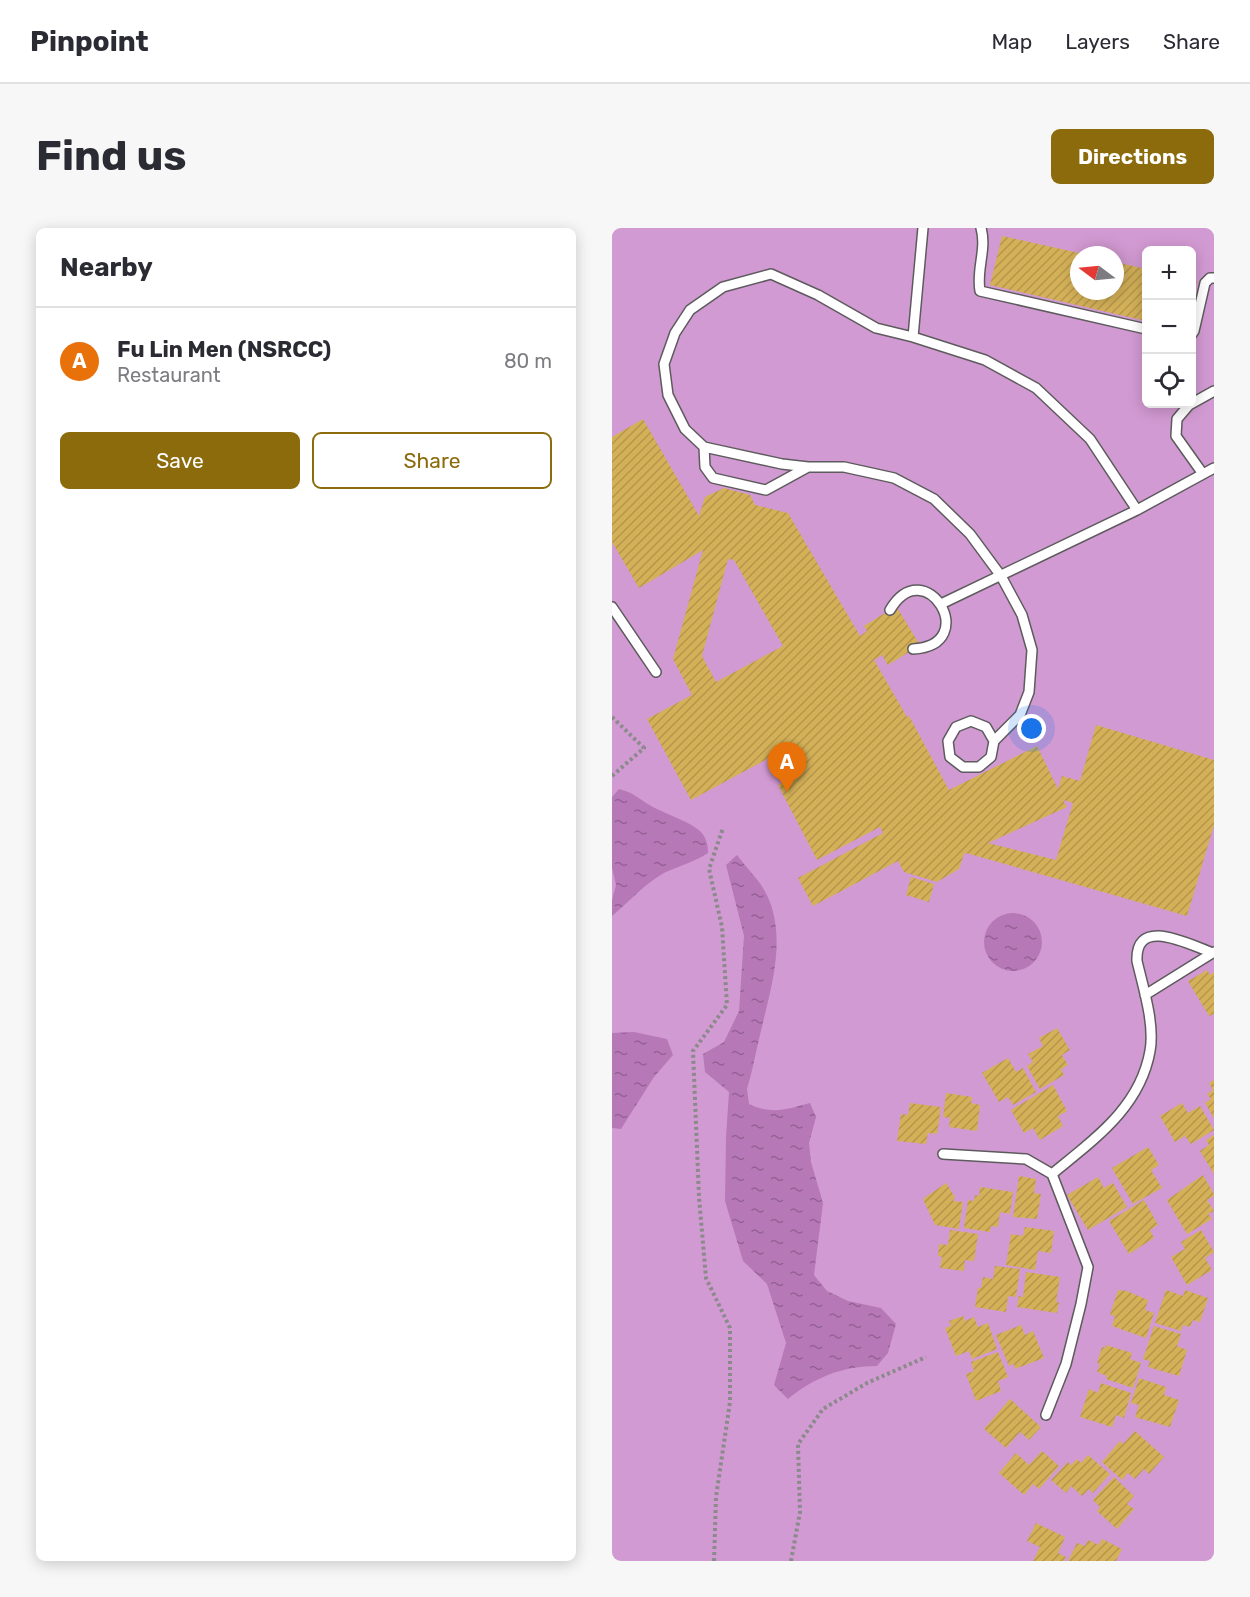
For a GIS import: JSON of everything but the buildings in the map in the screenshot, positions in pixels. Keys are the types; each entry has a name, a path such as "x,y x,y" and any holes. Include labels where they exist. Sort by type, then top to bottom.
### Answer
{"lane":[{"path":"913,337 923,228"},
{"path":"981,228 984,245 980,291 1142,328"},
{"path":"994,741 986,727 971,722 956,727 948,741 950,757 963,767 979,767 991,757 994,741 1020,715 1029,692 1032,650 1022,615 1000,576 970,534 934,500 894,478 844,467 782,465 704,447 685,429 668,395 664,364 675,333 690,310 723,287 771,274 818,295 876,328 985,360 1036,388 1090,439 1137,510"},
{"path":"1196,322 1205,283 1210,278 1214,278"},
{"path":"1203,474 1176,436 1177,419 1189,405 1214,391"},
{"path":"704,447 705,466 713,478 766,490 808,467"},
{"path":"941,604 1137,510 1214,468"},
{"path":"890,610 895,601 914,591 934,596 941,604 946,614 946,625 942,636 934,644 913,649"},
{"path":"612,607 656,672"},
{"path":"1052,1174 1123,1112 1141,1081 1151,1050 1150,1021 1137,950 1140,944 1146,937 1155,935 1213,953"},
{"path":"1145,995 1213,953"},
{"path":"943,1154 1026,1159 1052,1174 1088,1267 1066,1364 1046,1414"}],"path":[{"path":"612,717 644,748 612,776"},
{"path":"714,1561 716,1497 730,1402 730,1328 706,1278 699,1197 693,1051 727,1005 722,927 710,869 723,828"},
{"path":"791,1561 800,1512 798,1444 823,1408 867,1383 926,1357"}],"shaded area":[{"path":"612,228 1214,228 1214,1561 612,1561"}],"water":[{"path":"619,789 695,827 705,838 708,853 657,877 612,916 612,900 616,885 612,868 612,797"},
{"path":"737,855 762,886 769,900 777,939 772,985 747,1089 749,1104 772,1110 810,1103 816,1117 809,1143 811,1162 823,1203 814,1275 827,1291 848,1301 881,1308 896,1324 888,1353 877,1366 853,1368 830,1374 788,1399 774,1385 786,1343 767,1284 743,1261 725,1201 729,1092 705,1072 703,1054 724,1042 739,1011 744,936 726,865"},
{"path":"1013,913 1029,918 1037,926 1042,942 1037,958 1029,966 1013,971 997,966 989,958 984,942 989,926 997,918"},
{"path":"634,1032 667,1039 673,1055 654,1077 621,1129 612,1128 612,1033"}],"place":[{"name":"Fu Lin Men (NSRCC)","path":"787,792"}]}
